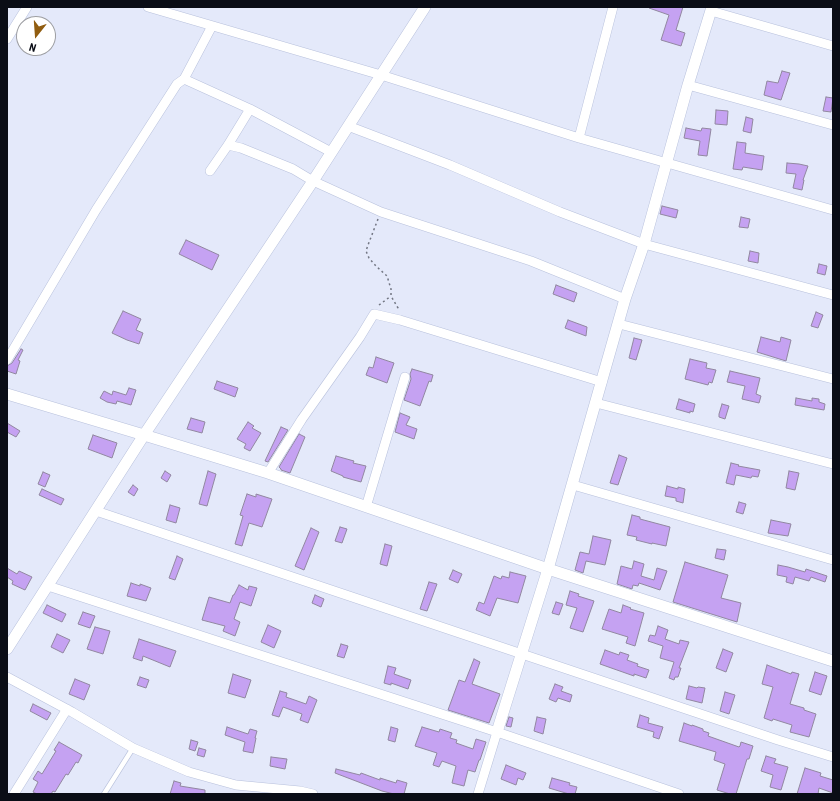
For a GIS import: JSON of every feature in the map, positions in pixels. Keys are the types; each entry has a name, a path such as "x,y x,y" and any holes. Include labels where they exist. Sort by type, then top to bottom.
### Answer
{"street":[{"path":"7,38 27,7"},
{"path":"148,7 381,75 579,138 833,210"},
{"path":"7,649 144,435 313,181 425,7"},
{"path":"579,138 613,7"},
{"path":"478,794 573,485 625,300 644,244 688,84 711,9 833,46"},
{"path":"7,360 96,210 177,84 184,79 212,26"},
{"path":"184,79 250,109 331,152"},
{"path":"688,84 833,125"},
{"path":"210,171 250,109"},
{"path":"348,126 450,165 560,212 644,244 833,295"},
{"path":"228,145 241,148 293,169 313,181 381,212 531,261 625,300"},
{"path":"268,473 302,419 360,337 374,314 400,320 602,382"},
{"path":"619,324 833,379"},
{"path":"366,507 404,377"},
{"path":"7,394 268,473 548,569 833,661"},
{"path":"596,403 833,464"},
{"path":"573,485 833,560"},
{"path":"96,511 778,740 833,757"},
{"path":"48,586 497,732 680,794"},
{"path":"7,677 67,709 133,748 189,772 236,785 300,791 313,794"},
{"path":"14,794 67,709"}],"lane":[{"path":"104,794 133,748"}],"path":[{"path":"381,212 366,251 369,258 387,276 391,289 391,296 398,308 400,320"},
{"path":"374,314 378,306 391,296"}],"building":[{"path":"649,7 683,7 676,30 685,33 681,46 661,40 669,15"},
{"path":"782,71 790,73 781,100 764,95 767,81 778,83"},
{"path":"826,97 833,98 831,112 823,111"},
{"path":"716,110 728,111 727,125 715,124"},
{"path":"746,117 753,119 751,133 743,131"},
{"path":"686,128 701,131 702,128 711,129 707,156 698,155 700,141 684,138"},
{"path":"737,142 746,143 745,153 764,156 762,170 743,167 742,170 733,169"},
{"path":"787,163 808,166 803,180 802,190 793,188 796,174 786,173"},
{"path":"662,206 678,210 676,218 660,214"},
{"path":"741,217 750,219 748,228 739,227"},
{"path":"186,240 219,255 212,270 179,254"},
{"path":"750,251 759,253 758,263 748,261"},
{"path":"819,264 827,266 825,275 817,273"},
{"path":"556,285 577,293 574,302 553,294"},
{"path":"123,311 141,319 136,330 143,333 139,344 112,333"},
{"path":"816,312 823,315 818,328 811,326"},
{"path":"568,320 587,327 586,336 565,328"},
{"path":"761,337 780,342 781,337 791,340 786,361 757,352"},
{"path":"634,338 642,340 636,360 629,358"},
{"path":"21,349 23,350 18,360 20,361 16,374 7,371 7,366 12,363"},
{"path":"376,357 394,363 387,383 366,375 369,367 373,368"},
{"path":"690,359 707,363 706,368 716,370 712,383 709,382 708,385 685,379"},
{"path":"412,369 433,375 431,382 429,381 420,406 404,400 411,379 410,374"},
{"path":"730,371 760,378 756,394 761,396 759,403 742,399 745,386 727,382"},
{"path":"217,381 238,388 235,397 214,389"},
{"path":"129,388 136,390 131,405 117,401 116,404 107,402 100,398 104,391 112,395 113,391 126,395"},
{"path":"796,398 812,401 812,398 819,399 819,402 825,404 824,410 795,405"},
{"path":"679,399 695,404 693,412 690,411 690,413 676,409"},
{"path":"722,404 729,406 725,419 719,417"},
{"path":"400,413 410,417 406,425 417,429 414,439 395,432"},
{"path":"191,418 205,422 202,433 187,429"},
{"path":"248,422 254,426 252,428 261,433 250,451 244,448 246,444 237,439"},
{"path":"7,423 20,431 16,437 7,432"},
{"path":"281,427 288,430 268,462 265,461"},
{"path":"299,434 305,437 290,473 281,470 279,467"},
{"path":"93,435 117,443 112,458 88,449"},
{"path":"619,455 627,458 618,485 610,483"},
{"path":"336,456 354,461 353,463 366,466 361,482 343,477 331,471"},
{"path":"731,463 739,465 738,466 760,470 758,477 752,476 751,478 736,475 734,485 726,483"},
{"path":"165,471 171,475 167,482 161,478"},
{"path":"208,471 216,474 207,506 199,504"},
{"path":"789,471 799,473 795,490 786,488"},
{"path":"43,472 50,475 45,487 38,484"},
{"path":"133,485 138,489 134,496 128,492"},
{"path":"667,486 685,489 683,503 676,501 676,498 665,496"},
{"path":"42,489 64,499 61,505 39,495"},
{"path":"247,494 256,497 256,494 272,499 262,527 249,523 242,546 235,544 243,516 240,515"},
{"path":"739,502 746,504 743,514 736,512"},
{"path":"170,505 180,508 176,523 166,520"},
{"path":"632,515 640,517 640,519 670,527 666,546 636,540 637,537 627,535"},
{"path":"771,520 791,524 788,536 768,533"},
{"path":"340,527 347,529 342,543 335,541"},
{"path":"311,528 319,532 304,570 295,566"},
{"path":"593,536 611,540 605,565 586,561 583,573 575,570 580,552 589,554"},
{"path":"385,544 392,546 387,566 380,564"},
{"path":"717,549 726,550 724,560 715,558"},
{"path":"177,556 183,559 175,580 169,578"},
{"path":"634,561 644,564 641,576 654,580 657,568 667,571 660,590 639,583 638,586 633,585 632,589 617,584 621,566 632,569"},
{"path":"685,562 728,575 721,598 741,603 737,622 673,602"},
{"path":"778,565 805,572 806,569 827,576 825,582 811,577 809,581 795,577 793,584 786,582 787,577 777,575"},
{"path":"7,568 17,574 19,571 32,577 25,590 12,584 13,581 7,577"},
{"path":"453,570 462,574 458,583 449,579"},
{"path":"510,572 526,576 518,603 497,598 490,616 476,610 479,602 484,604 494,576 501,579 502,576 509,578"},
{"path":"429,582 437,584 427,611 420,609"},
{"path":"131,583 140,586 140,584 151,588 146,601 127,596"},
{"path":"239,585 248,590 249,586 257,588 251,606 240,602 234,619 240,622 235,636 223,631 225,626 202,620 209,597 230,603"},
{"path":"570,591 579,594 578,596 594,601 583,632 570,628 577,608 566,605"},
{"path":"315,595 324,599 321,607 312,603"},
{"path":"556,602 563,604 559,615 552,613"},
{"path":"47,605 66,614 62,622 43,613"},
{"path":"623,605 631,608 630,609 644,613 635,646 626,643 628,637 602,629 609,609 621,613"},
{"path":"83,612 95,616 90,628 78,624"},
{"path":"268,625 281,631 274,648 261,642"},
{"path":"658,626 668,630 665,639 679,644 680,640 689,642 679,668 681,668 678,677 675,677 674,680 669,678 674,662 660,658 663,646 648,641 650,635 655,636"},
{"path":"95,627 110,631 103,654 87,649"},
{"path":"57,634 70,640 63,653 51,647"},
{"path":"139,639 176,651 170,667 143,656 142,661 133,658"},
{"path":"341,644 348,646 344,658 337,656"},
{"path":"723,649 733,653 726,672 716,668"},
{"path":"605,650 619,655 620,652 629,655 627,660 638,664 637,666 649,670 646,678 634,674 634,676 600,664"},
{"path":"474,659 480,662 472,684 500,694 489,723 448,710 459,680 465,682"},
{"path":"767,665 791,674 792,672 799,674 790,704 804,708 804,710 816,714 809,737 790,732 792,725 773,719 772,721 764,718 773,687 762,684"},
{"path":"388,666 396,668 394,674 411,680 408,689 391,683 391,685 384,683"},
{"path":"815,672 827,676 821,695 809,691"},
{"path":"233,674 251,680 245,698 228,693"},
{"path":"140,677 149,680 146,688 137,685"},
{"path":"75,679 90,685 84,700 69,694"},
{"path":"555,684 563,687 561,691 572,695 570,702 558,698 556,702 549,699"},
{"path":"689,686 705,688 702,703 686,699"},
{"path":"280,691 287,693 286,697 306,704 309,696 317,700 308,723 300,720 302,714 283,707 279,717 272,715"},
{"path":"725,692 735,695 729,714 720,711"},
{"path":"33,704 51,713 47,720 30,711"},
{"path":"640,715 649,718 648,723 663,727 659,739 653,737 654,732 637,727"},
{"path":"509,717 513,718 511,727 506,726"},
{"path":"537,717 546,719 543,734 534,731"},
{"path":"684,723 703,729 703,731 709,733 708,736 739,747 741,742 753,746 749,759 747,759 736,794 730,794 717,790 725,764 714,760 716,752 679,741"},
{"path":"227,727 248,734 250,729 257,731 253,753 243,751 245,742 225,735"},
{"path":"391,727 398,729 395,742 388,740"},
{"path":"422,727 439,732 440,729 452,733 450,738 457,740 456,743 473,749 476,739 486,742 475,772 468,770 464,786 452,783 456,766 442,761 439,767 433,765 437,753 415,746"},
{"path":"191,740 198,742 195,751 189,749"},
{"path":"59,742 82,755 78,763 76,762 68,775 66,774 55,792 53,791 51,794 37,794 33,792 38,782 33,779 38,771 42,774 56,751 54,750"},
{"path":"199,748 206,750 204,757 197,755"},
{"path":"766,756 776,759 774,763 788,767 781,790 770,787 773,775 761,771"},
{"path":"271,757 287,759 285,769 270,766"},
{"path":"506,765 526,773 523,780 518,778 516,785 501,779"},
{"path":"805,768 821,773 820,776 833,780 833,793 819,788 818,794 797,794"},
{"path":"336,769 360,775 361,773 380,780 380,778 396,783 397,780 407,783 404,794 394,794 382,791 335,773"},
{"path":"552,778 570,783 569,785 577,787 575,794 569,794 549,788"},
{"path":"174,781 181,783 180,786 205,790 205,794 170,794"}]}
